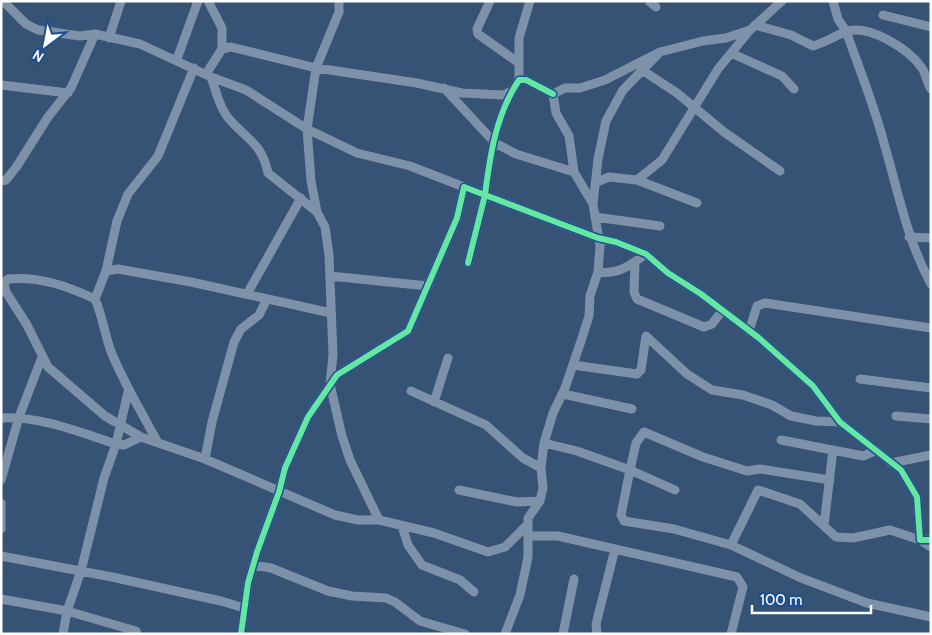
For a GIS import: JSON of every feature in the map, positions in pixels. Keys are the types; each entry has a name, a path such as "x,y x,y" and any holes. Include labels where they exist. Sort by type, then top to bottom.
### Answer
{"street":[{"path":"3,1 26,24 38,30 80,36 95,34 140,44 176,59 208,76 246,90 307,129 357,153 410,166 598,238 616,242 646,254 668,273 749,331 813,386 840,422 901,470 917,497 920,540"},
{"path":"110,38 121,1"},
{"path":"176,59 198,1"},
{"path":"208,1 222,28 222,49 208,76"},
{"path":"339,1 338,12 316,68 307,129 310,181 317,212 325,228 330,276 333,355 330,384 347,452 378,520"},
{"path":"490,1 477,29 478,34 519,62"},
{"path":"468,263 486,195 489,167 499,121 512,90 519,80 519,38 530,1"},
{"path":"637,180 662,160 718,69 753,28 782,1"},
{"path":"833,1 838,19 846,31 885,145 909,237 921,267 931,284"},
{"path":"883,16 931,27"},
{"path":"552,94 565,88 580,88 605,80 660,52 703,41 726,38 753,28 791,35 813,46 829,42 846,31 874,33 892,42 912,57 922,69 931,89"},
{"path":"1,181 6,180 48,117 68,93 95,34"},
{"path":"222,49 232,47 316,68 444,88 462,93 503,95 512,90"},
{"path":"505,634 520,594 528,557 527,525 530,513 540,502 543,488 541,468 544,443 553,412 563,394 589,316 590,296 598,272 600,246 593,204 597,182 598,159 606,121 623,90 660,52"},
{"path":"731,53 782,76 794,89"},
{"path":"95,299 106,271 117,221 128,194 158,156 194,68"},
{"path":"642,70 694,107 724,132 780,171"},
{"path":"208,76 230,120 254,142 266,164 268,173 317,212"},
{"path":"519,80 526,80 552,94 556,113 569,136 574,172 593,204"},
{"path":"1,85 68,93"},
{"path":"444,88 495,143 516,154 574,172"},
{"path":"597,182 609,177 637,180 697,203"},
{"path":"240,634 253,565 280,492 285,468 308,417 337,375 408,331 457,218 464,187"},
{"path":"247,294 301,198"},
{"path":"595,217 660,226"},
{"path":"909,237 931,238"},
{"path":"598,272 611,274 624,270 646,254"},
{"path":"635,262 634,292 637,299 704,327 712,324 722,311"},
{"path":"106,271 118,269 140,272 331,313"},
{"path":"330,276 428,286"},
{"path":"158,443 128,392 111,353 103,319 95,299 76,290 34,278 8,279 3,282 6,292 27,325 48,367 119,425 141,437 204,460 334,515 358,520 378,520 434,533 488,552 505,547 527,525"},
{"path":"204,460 212,422 234,342 240,329 259,315 267,299"},
{"path":"749,331 757,306 765,303 931,328"},
{"path":"573,365 637,374 641,370 646,336 687,374 712,390 743,395 772,405 791,416 816,421 840,422"},
{"path":"1,480 19,416 42,357"},
{"path":"434,402 448,358"},
{"path":"860,379 931,388"},
{"path":"411,391 486,425 523,458 541,468"},
{"path":"63,634 67,611 81,571 104,478 116,444 128,392"},
{"path":"563,394 632,409"},
{"path":"1,418 19,416 63,427 116,444 124,445 141,437"},
{"path":"896,416 931,419"},
{"path":"830,480 760,469 748,471 703,457 644,432 636,443 621,515 624,521 674,529 731,545 801,578 868,603 931,617"},
{"path":"781,440 863,456 875,451"},
{"path":"544,443 577,451 630,470 675,490"},
{"path":"824,525 833,450"},
{"path":"890,462 931,455"},
{"path":"459,490 517,502 540,502"},
{"path":"731,545 758,490 780,499 800,504 836,537 853,538 890,530 920,540 931,547"},
{"path":"1,503 1,529"},
{"path":"402,526 408,545 422,565 460,580 474,592"},
{"path":"528,536 558,536 738,577 743,587 731,634"},
{"path":"920,540 931,540"},
{"path":"597,634 596,624 615,549"},
{"path":"1,556 81,571 221,601 244,608"},
{"path":"253,565 271,568 328,591 352,596 386,598 395,602 420,622 465,634"},
{"path":"563,634 574,579"},
{"path":"1,599 67,611 136,631 137,634"}],"cycle path":[{"path":"241,634 248,583 257,552 279,492 285,468 308,417 337,375 408,331 457,218 464,187 485,195 489,165 499,121 519,80 526,80 553,94"},
{"path":"468,263 485,195 646,254 668,273 701,294 759,338 813,386 840,422 901,470 917,497 920,540 931,540"}]}
